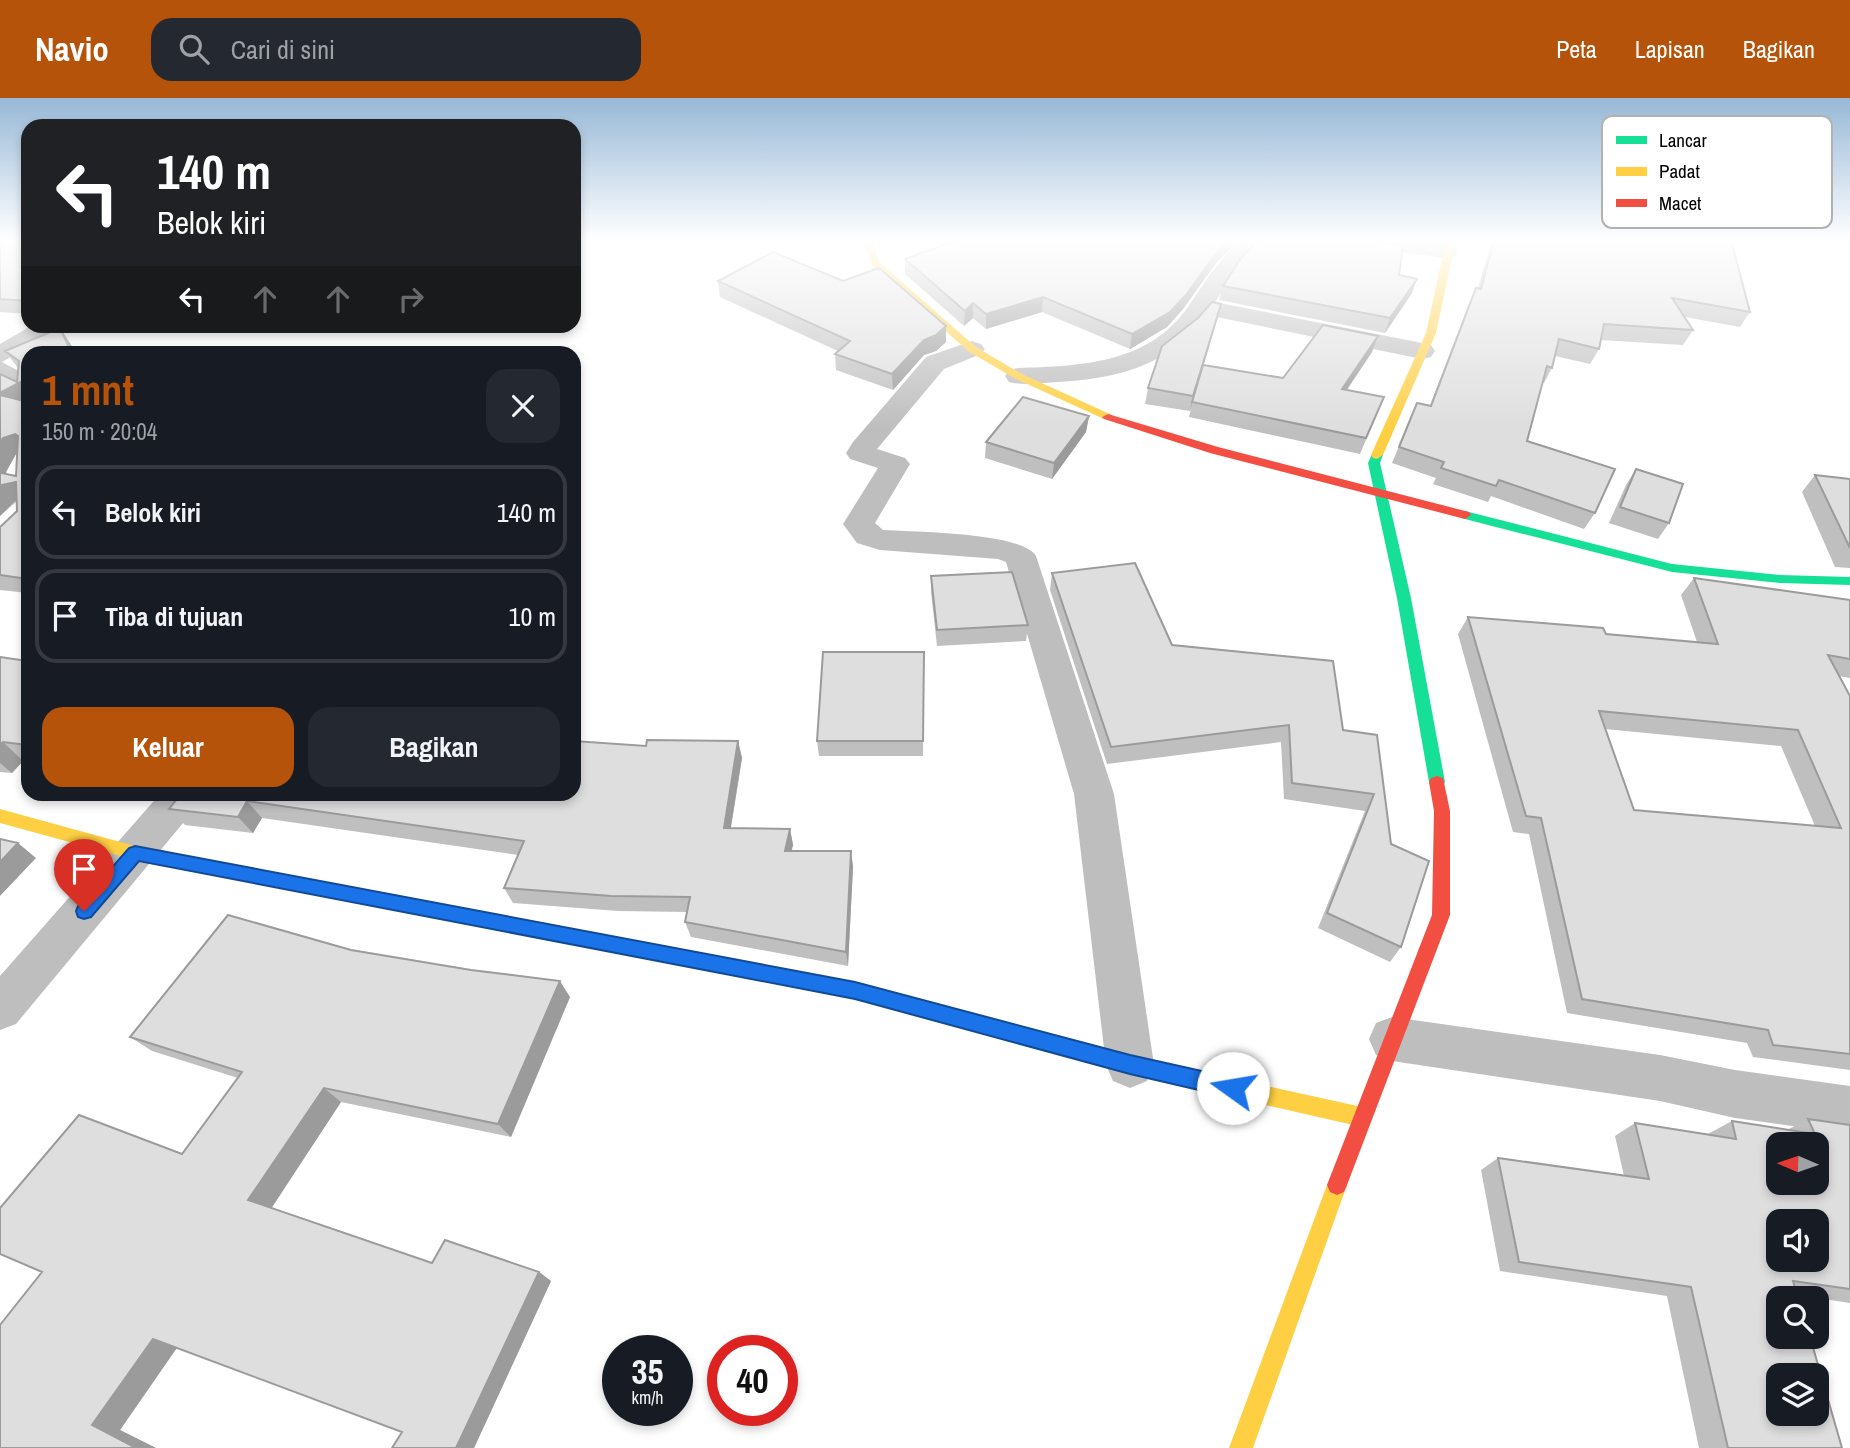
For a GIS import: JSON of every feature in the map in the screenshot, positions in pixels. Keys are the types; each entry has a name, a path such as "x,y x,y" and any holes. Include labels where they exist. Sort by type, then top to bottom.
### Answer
{"street":[{"path":"921,303 972,349 1018,376 1088,410 1127,424 1380,494 1672,568 1780,579 1850,581"},
{"path":"1018,376 1111,368 1153,354 1182,331 1202,303"},
{"path":"1241,1448 1362,1117 1441,915 1442,811 1404,598 1374,463 1431,333 1437,303"},
{"path":"1200,306 1422,351"},
{"path":"0,355 36,333"},
{"path":"972,349 935,363 863,448 860,453 895,464 859,524 868,536 880,540 1003,549 1020,556 1094,794 1130,1065"},
{"path":"0,370 21,383"},
{"path":"0,1009 178,801"},
{"path":"0,816 135,853 855,991 1130,1065 1362,1117"},
{"path":"1392,1039 1660,1078 1735,1094 1850,1110"}],"building":[{"path":"766,303 919,303 946,326 936,335 924,340 892,374 835,354 850,341"},
{"path":"956,303 973,303 965,311"},
{"path":"973,303 1023,303 986,314"},
{"path":"1057,303 1178,303 1170,312 1132,334"},
{"path":"1211,303 1221,304 1193,396 1148,388 1162,346 1198,318"},
{"path":"1312,303 1400,303 1390,318"},
{"path":"1470,303 1675,303 1693,330 1604,324 1599,349 1559,339 1552,368 1547,366 1527,441 1615,469 1595,513 1499,480 1496,486 1441,468 1444,462 1399,447 1417,403 1431,406"},
{"path":"1700,303 1748,303 1750,312"},
{"path":"1323,325 1378,336 1342,389 1384,397 1366,438 1192,402 1203,365 1283,378"},
{"path":"48,333 62,333 68,346 21,346 21,382 0,393 0,374 17,382 19,361 5,351"},
{"path":"0,395 21,400 21,578 0,575 0,527 17,511 16,482 0,487 0,470 1,473 16,476 18,436 15,434 3,438 0,443"},
{"path":"1023,397 1089,416 1054,463 986,442"},
{"path":"1636,469 1683,484 1669,523 1620,507"},
{"path":"1815,475 1850,479 1850,548"},
{"path":"1135,563 1172,645 1333,661 1343,730 1377,735 1391,844 1429,861 1401,947 1327,913 1374,794 1292,783 1289,725 1111,747 1052,573"},
{"path":"1012,572 1028,625 937,630 931,576"},
{"path":"1694,578 1850,600 1850,659 1828,655 1850,696 1850,1054 1773,1045 1768,1030 1582,999 1541,818 1526,816 1468,617 1603,628 1606,634 1718,644","holes":["1599,711 1798,730 1841,828 1634,810"]},
{"path":"823,652 924,652 923,741 817,741"},
{"path":"0,657 21,660 21,744 3,742 0,745"},
{"path":"647,740 738,741 724,828 790,829 785,851 851,851 846,952 685,922 690,897 611,896 504,888 524,841 247,801 581,801 581,741 646,746"},
{"path":"175,801 247,801 238,817 169,809"},
{"path":"0,839 18,843 0,862"},
{"path":"228,915 351,950 471,970 560,981 498,1124 324,1088 248,1200 432,1263 445,1240 539,1272 456,1448 392,1448 402,1432 153,1339 92,1425 136,1448 0,1448 0,1325 42,1272 0,1254 0,1208 79,1115 182,1154 242,1072 130,1037"},
{"path":"1808,1119 1850,1125 1850,1289 1793,1281 1794,1286 1766,1286 1766,1349 1813,1349 1817,1363 1766,1363 1766,1426 1829,1426 1829,1403 1842,1448 1728,1448 1691,1287 1519,1262 1498,1158 1649,1179 1635,1123 1736,1139 1732,1121 1802,1132 1766,1132 1766,1195 1829,1195 1829,1132 1814,1132"}],"traffic: fast":[{"path":"1377,455 1374,463 1404,598 1437,782"},
{"path":"1465,515 1672,568 1780,579 1850,581"},
{"path":"484,920 864,993"}],"traffic: slow":[{"path":"920,303 972,349 1018,376 1108,417"},
{"path":"1377,455 1431,333 1437,303"},
{"path":"0,816 135,853 484,920"},
{"path":"864,993 1130,1065 1362,1117"},
{"path":"1241,1448 1337,1185"}],"traffic: jam":[{"path":"1108,417 1214,450 1465,515"},
{"path":"1337,1185 1441,915 1442,811 1437,782"}],"route":[{"path":"84,911 135,853 855,991 1130,1065 1233,1088"}]}
